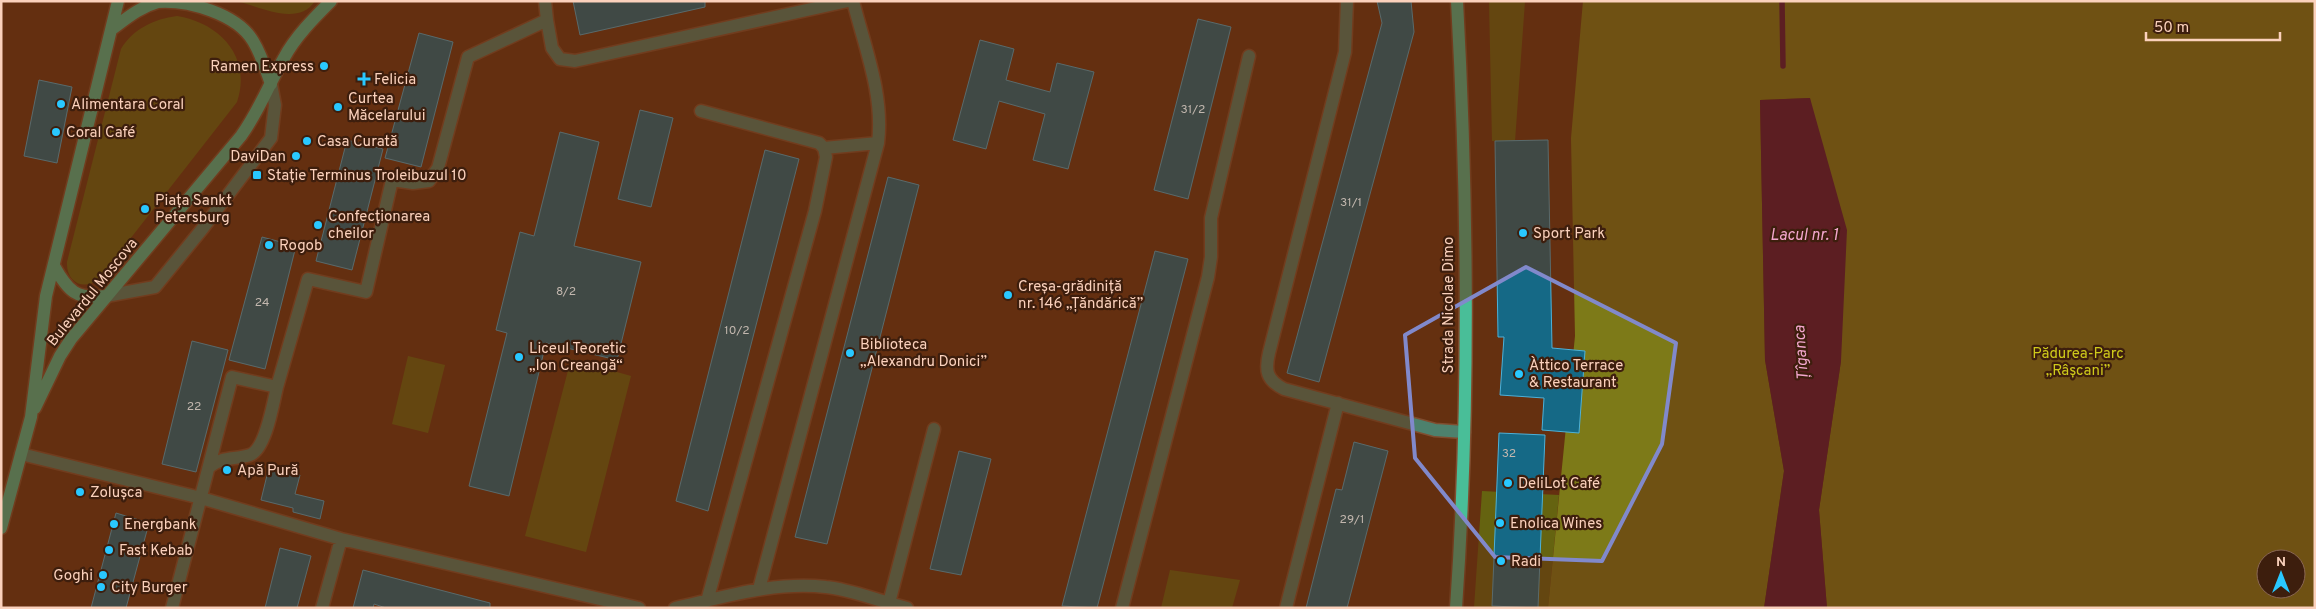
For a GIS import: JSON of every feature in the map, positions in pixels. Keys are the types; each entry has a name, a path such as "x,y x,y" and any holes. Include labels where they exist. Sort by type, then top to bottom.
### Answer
{"main road":[{"name":"Bulevardul Moscova","path":"1,528 30,417 41,325 54,266 118,1"},
{"path":"112,28 137,10 160,1 186,2 213,8 236,21 253,40 271,84"},
{"name":"Bulevardul Moscova","path":"30,417 60,356 106,296 241,136 256,115 284,56 316,16 331,1"},
{"name":"Strada Nicolae Dimo","path":"1456,608 1464,432 1463,160 1457,1"},
{"path":"54,266 64,284 72,292 94,298 106,296"}],"lane":[{"path":"545,1 552,48 560,59 575,61 848,1"},
{"path":"759,589 878,144 880,121 876,90 853,1"},
{"path":"1348,1 1346,52 1266,366 1268,376 1278,386 1435,430 1464,432"},
{"path":"209,467 217,461 251,454 258,449 263,440 308,279 366,292 392,180 413,183 429,181 438,168 468,57 547,20"},
{"path":"1122,608 1208,277 1211,257 1211,218 1248,56"},
{"path":"106,296 155,287 203,228 271,138 275,105 271,84"},
{"path":"701,111 809,139 819,143 824,148 824,170 815,211 707,601"},
{"path":"824,148 878,144"},
{"path":"172,608 232,377 277,387"},
{"path":"1286,608 1338,403"},
{"path":"889,603 934,429"},
{"path":"21,454 201,498 340,539 639,608"},
{"path":"322,608 340,539"},
{"path":"675,608 759,589 824,587 907,608"}],"highlighted area":[{"path":"1526,267 1676,343 1662,444 1602,561 1495,557 1415,458 1405,335"}],"shaded area":[{"path":"237,1 315,1 308,9 299,13 289,14 278,13"},
{"path":"1489,1 1525,1 1515,141 1492,141"},
{"path":"177,16 207,26 219,34 229,45 236,57 240,71 237,102 98,280 92,283 81,284 72,279 67,269 67,262 121,49 132,36 145,26 152,22"},
{"path":"408,356 445,365 428,433 392,424"},
{"path":"571,359 631,376 586,552 525,536"},
{"path":"1482,491 1559,495 1548,608 1474,608"},
{"path":"1170,570 1240,580 1232,608 1161,608"}],"green space":[{"name":"Pădurea-Parc „Râșcani”","path":"1583,1 2315,1 2315,608 1827,608 1819,510 1841,361 1810,98 1760,100 1765,360 1784,471 1764,608 1548,608 1575,336 1571,138"}],"water":[{"name":"Lacul nr. 1","path":"1810,98 1847,230 1841,361 1819,510 1827,608 1764,608 1784,471 1765,360 1760,100"}],"building":[{"path":"573,1 705,1 705,7 580,35"},
{"path":"1377,1 1411,1 1414,32 1319,382 1287,373 1382,23"},
{"path":"1198,19 1231,27 1188,199 1154,190"},
{"path":"419,33 453,42 421,167 385,158"},
{"path":"980,40 1014,49 1006,80 1050,92 1057,63 1094,72 1068,169 1033,160 1045,114 999,101 986,149 953,140"},
{"path":"39,80 72,87 57,163 24,156"},
{"path":"640,110 673,118 651,207 618,199"},
{"path":"560,132 599,142 574,246 641,262 617,360 546,343 509,496 469,486 507,333 496,330 520,232 534,236"},
{"path":"347,140 383,149 352,270 316,261"},
{"name":"Sport Park","path":"1548,140 1552,348 1585,351 1579,433 1542,430 1544,398 1500,395 1504,337 1498,337 1495,141"},
{"path":"765,150 799,159 708,511 676,501"},
{"path":"888,177 919,185 827,544 795,537"},
{"path":"262,237 296,246 265,369 229,360"},
{"path":"1155,251 1188,259 1097,608 1062,606"},
{"path":"192,341 228,350 196,472 162,464"},
{"path":"1499,433 1545,435 1538,608 1492,606"},
{"path":"1354,442 1388,451 1347,608 1306,608 1336,489 1342,490"},
{"path":"959,451 991,459 961,575 930,569"},
{"path":"269,467 300,475 295,494 324,501 320,519 293,512 293,508 261,500"},
{"path":"116,513 149,523 126,608 91,608"},
{"path":"280,548 311,556 297,608 265,608"},
{"path":"363,570 490,603 490,608 386,608 374,604 373,608 353,608"}],"waterway":[{"name":"Țîganca","path":"1782,1 1783,66"}],"place":[{"name":"Ramen Express","path":"324,66"},
{"name":"Felicia","path":"364,79"},
{"name":"Alimentara Coral","path":"61,104"},
{"name":"Curtea Măcelarului","path":"338,107"},
{"name":"Coral Café","path":"56,132"},
{"name":"Casa Curată","path":"307,141"},
{"name":"DaviDan","path":"296,156"},
{"name":"Stație Terminus Troleibuzul 10","path":"257,175"},
{"name":"Piața Sankt Petersburg","path":"145,209"},
{"name":"Confecționarea cheilor","path":"318,225"},
{"name":"Sport Park","path":"1523,233"},
{"name":"Rogob","path":"269,245"},
{"name":"Creșa-grădiniță nr. 146 „Țăndărică”","path":"1008,295"},
{"name":"Biblioteca „Alexandru Donici”","path":"850,353"},
{"name":"Liceul Teoretic „Ion Creangă“","path":"519,357"},
{"name":"Àttico Terrace & Restaurant","path":"1519,374"},
{"name":"Apă Pură","path":"227,470"},
{"name":"DeliLot Café","path":"1508,483"},
{"name":"Zolușca","path":"80,492"},
{"name":"Enolica Wines","path":"1500,523"},
{"name":"Energbank","path":"114,524"},
{"name":"Fast Kebab","path":"109,550"},
{"name":"Radi","path":"1501,561"},
{"name":"Goghi","path":"103,575"},
{"name":"City Burger","path":"101,587"}]}
